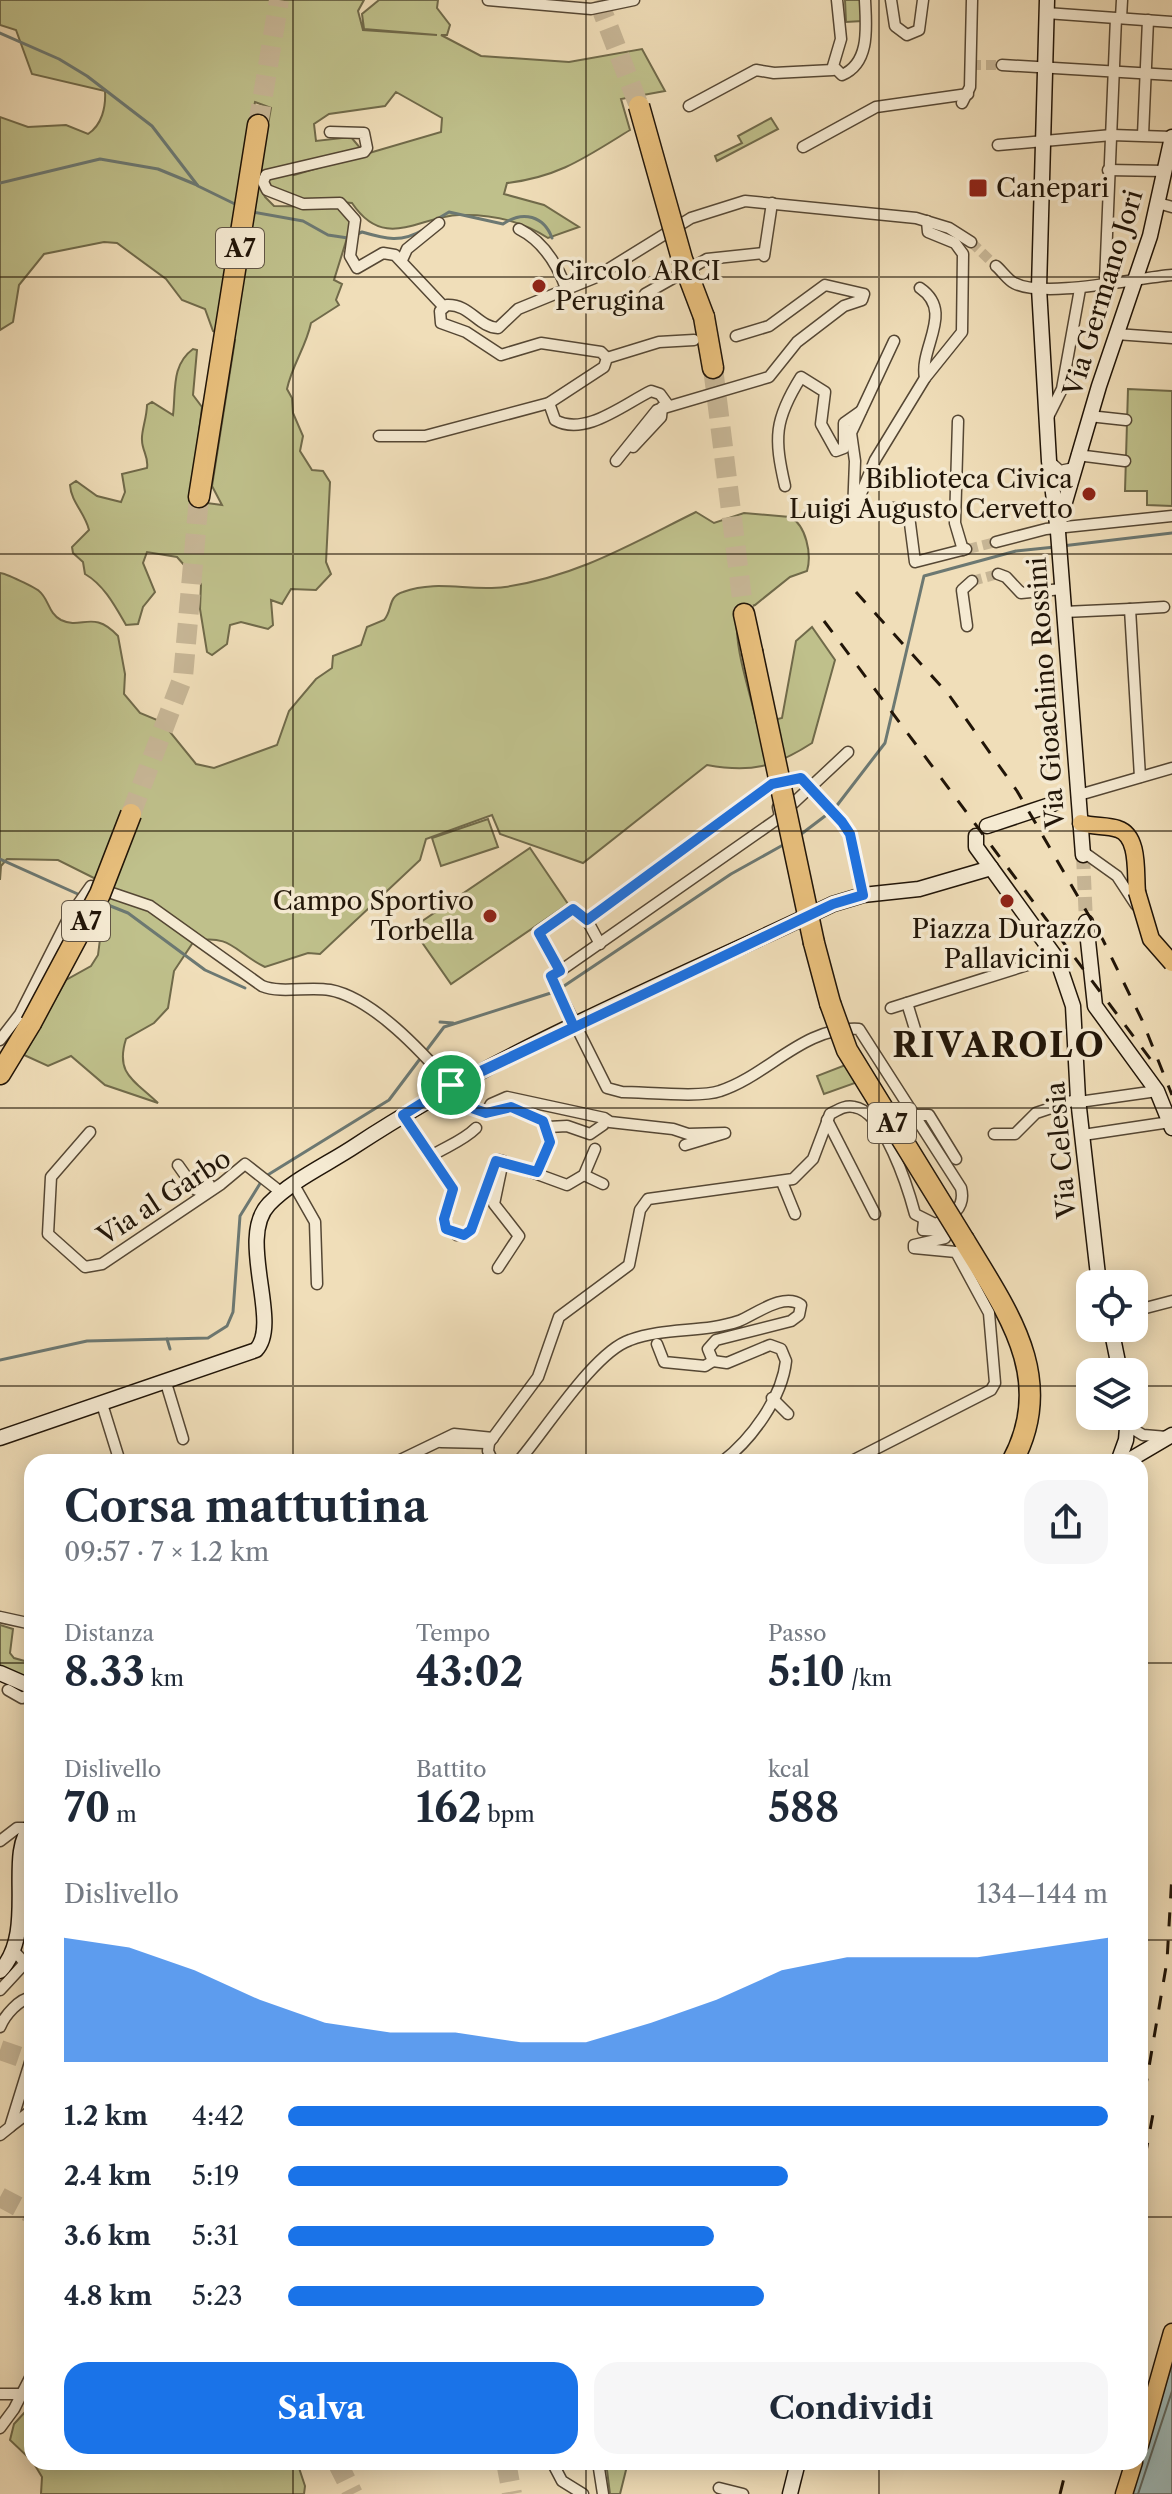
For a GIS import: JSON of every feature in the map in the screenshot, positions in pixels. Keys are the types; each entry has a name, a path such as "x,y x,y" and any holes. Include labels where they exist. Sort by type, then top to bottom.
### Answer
{"highway":[{"path":"639,106 682,259 704,317 713,368"},
{"name":"A7","path":"199,497 258,125"},
{"name":"A7","path":"744,614 814,943 847,1050 1011,1316 1028,1368 1028,1412 1015,1454"},
{"name":"A7","path":"0,1074 100,894 131,814"}],"main road":[{"path":"1046,6 1039,288 1049,461 1058,491"},
{"name":"Via Germano Jori","path":"1058,530 1058,491 1075,461 1133,279 1165,205 1165,171 1172,137"},
{"name":"Via Gioachino Rossini","path":"1058,530 1077,777 1074,792 1066,799"},
{"path":"1074,1009 1051,949 976,847 982,831 1066,799 1074,804 1080,819 1119,829 1133,844 1137,892 1151,939 1172,963"},
{"name":"Via Gioachino Rossini","path":"1080,819 1082,853"},
{"path":"0,1438 246,1356 260,1346 264,1333 258,1225 264,1210 283,1188 447,1088 833,904 863,895 919,889 991,868"},
{"path":"1086,922 1094,1003 1157,1091 1171,1125"},
{"path":"1063,974 1074,977 1089,970"},
{"path":"1074,1009 1081,999 1094,1003"},
{"name":"Via Celesia","path":"1074,1009 1079,1100 1097,1270"},
{"path":"1120,1454 1126,1430"},
{"path":"1139,1454 1165,1438"},
{"path":"5,1682 24,1689"},
{"path":"0,1971 24,1960"},
{"path":"1148,2417 1172,2332"},
{"path":"790,2494 796,2470"},
{"path":"1124,2494 1132,2470"}],"street":[{"path":"488,0 591,9 634,0"},
{"path":"833,70 841,39 837,0"},
{"path":"689,106 756,70 774,73 833,70 845,74 859,59 867,32 865,0"},
{"path":"891,0 896,29 910,35 921,27 923,0"},
{"path":"803,147 876,107 965,99 971,65 972,0"},
{"path":"1105,282 1108,170 1118,18 1122,0"},
{"path":"1046,6 1118,18 1172,22"},
{"path":"1143,135 1148,20"},
{"path":"1002,65 1172,75"},
{"path":"330,132 358,131 367,139 367,148 364,152 266,175 263,182 267,190 291,201 340,203 355,220 350,256 357,268 383,253 402,260 443,306"},
{"path":"998,145 1112,135 1172,137"},
{"path":"1108,170 1165,171"},
{"path":"443,306 461,305 496,329 518,309 594,278 691,218 742,201 927,221 949,228 971,242"},
{"path":"645,294 707,259 764,254 772,203"},
{"path":"894,341 851,433 855,461 851,510 854,514 875,460 925,378 961,337 965,266 958,246 928,232 927,221"},
{"path":"402,260 407,249 439,223"},
{"path":"519,229 557,265 566,288"},
{"path":"996,266 1013,283 1039,288 1080,289 1105,282 1172,275"},
{"path":"616,461 640,427 665,406 769,377 797,342 844,306 862,300 864,294 825,285 769,326 736,336"},
{"path":"920,288 932,296 935,308 935,330 924,366 925,378"},
{"path":"1048,417 1062,389 1080,289"},
{"path":"443,306 439,314 441,323 466,332 498,354 509,356 546,343 601,352 607,358"},
{"path":"1116,334 1172,338"},
{"path":"607,358 659,342 694,340"},
{"path":"379,436 425,436 549,403 604,367 607,358"},
{"path":"785,486 776,440 784,409 801,377 825,392 821,424 836,451 844,448 844,423 861,411"},
{"path":"549,403 555,420 575,425 613,412 651,391 660,394 665,406 661,417 633,447"},
{"name":"Via Germano Jori","path":"1089,416 1126,420"},
{"path":"889,508 908,508 915,562 966,549 955,523 958,421"},
{"path":"1049,461 1060,471 1075,461 1125,461"},
{"path":"996,542 1058,530 1172,516"},
{"path":"998,574 1006,577 1021,593 1062,589"},
{"path":"967,626 962,590 972,581"},
{"path":"1064,612 1164,607"},
{"path":"1130,609 1140,777"},
{"path":"489,1454 491,1440 538,1377 559,1317 629,1265 641,1207 648,1199 687,1191 793,1179 808,1167 827,1120 843,1107 856,1107 871,1116 897,1161 915,1214 924,1221 935,1224 951,1218 963,1196 859,1029 821,1035 798,1044 718,1092 622,1092 603,1084 551,976 780,816 814,788 848,752"},
{"path":"1066,799 1172,768"},
{"path":"587,920 772,784 793,777 801,778 814,788 850,834 863,895"},
{"path":"772,784 780,816"},
{"path":"1082,853 1117,876 1172,971"},
{"path":"0,1040 20,1014 69,917 91,886 150,906 262,986 270,989 335,991 383,1017 431,1062 457,1108 469,1107 486,1113 511,1107 543,1121 548,1127 549,1147 537,1172"},
{"path":"560,971 540,931 573,909 587,920 600,944"},
{"path":"891,1008 1043,960 1051,949"},
{"path":"907,1003 922,1052"},
{"path":"994,1134 1015,1134 1036,1113 1079,1100 1157,1091"},
{"path":"486,1113 491,1104 507,1097 604,1118 610,1122 688,1134 725,1133 685,1145"},
{"path":"403,1115 454,1192 444,1224 457,1235 471,1230 496,1161 537,1172 571,1186 584,1175 591,1143 603,1125"},
{"path":"915,1115 929,1115 938,1124 956,1159"},
{"path":"827,1120 875,1214"},
{"path":"1083,1135 1171,1125"},
{"path":"548,1127 567,1126 591,1143"},
{"path":"431,1156 464,1140 476,1128"},
{"name":"Via al Garbo","path":"90,1132 51,1177 48,1234 85,1267 102,1264 221,1184 245,1164 283,1188"},
{"path":"498,1268 519,1236 494,1204 503,1161"},
{"path":"178,1165 197,1191 212,1182 221,1184"},
{"path":"584,1175 603,1184"},
{"path":"782,1182 795,1214"},
{"path":"283,1188 315,1222 317,1284"},
{"path":"874,1454 991,1390 995,1383 989,1313 956,1252 914,1248 914,1245 947,1234 947,1231 923,1230 924,1221"},
{"path":"1148,1307 1172,1301"},
{"path":"524,1454 600,1360 621,1343 667,1332 727,1325 784,1302 801,1305 799,1315 791,1321 716,1340 708,1349 713,1361"},
{"path":"657,1344 664,1362 705,1366 713,1361 723,1364 763,1346 776,1345 786,1361 772,1398 747,1439 731,1454"},
{"path":"166,1383 183,1439"},
{"path":"772,1398 788,1414"},
{"path":"102,1404 118,1454"},
{"path":"1138,1430 1143,1435 1165,1438"},
{"path":"412,1454 435,1443 491,1440"},
{"path":"0,1617 24,1622"},
{"path":"0,1841 17,1828 24,1827"},
{"path":"0,1990 24,1960"},
{"path":"0,2027 5,2016 24,1999"},
{"path":"10,2127 24,2082"},
{"path":"0,2135 24,2114"},
{"path":"0,2428 24,2390"},
{"path":"0,2394 22,2394"},
{"path":"556,2470 562,2481 583,2494"},
{"path":"599,2470 603,2494"},
{"path":"719,2488 743,2494"}],"green space":[{"path":"0,0 364,0 358,11 363,30 437,35 364,29 362,14 379,0 438,0 437,8 450,25 447,35 441,35 481,56 569,62 642,49 665,91 621,99 630,130 585,157 542,176 507,183 504,194 544,205 579,227 548,238 517,223 471,215 444,217 390,229 364,218 352,203 302,199 258,182 265,197 274,206 338,207 352,222 334,280 342,284 336,300 339,305 311,323 287,389 303,436 300,451 312,470 323,471 330,482 326,562 331,574 316,590 291,589 282,604 271,600 273,625 268,629 241,622 230,625 227,644 212,655 207,652 200,609 201,584 177,557 147,552 143,563 155,592 143,607 138,624 126,625 108,596 85,574 83,562 73,553 72,547 89,530 70,485 76,481 97,496 121,502 125,492 122,474 147,468 142,437 147,405 152,402 173,415 178,371 186,355 193,349 197,350 193,395 202,407 191,501 222,505 212,486 235,340 213,331 205,309 182,300 166,279 117,243 104,242 44,254 19,285 13,322 0,330 0,117 28,127 66,125 88,134 100,121 105,91 32,74 16,30 0,25","holes":["396,92 442,118 441,132 294,175 290,167 361,149 351,137 316,141 314,124 329,114 385,106","255,102 271,108 258,181 240,179"]},
{"path":"845,0 861,0 862,21 846,22"},
{"path":"771,118 778,129 717,161 715,156 742,143 738,136"},
{"path":"1128,389 1172,391 1172,506 1147,505 1147,491 1125,491"},
{"path":"696,512 714,523 744,513 790,517 804,533 808,549 807,571 790,577 755,605 737,612 737,626 740,654 757,724 782,718 796,641 812,627 835,660 812,743 786,758 762,766 737,768 707,765 583,863 500,834 492,815 426,839 420,860 320,954 308,953 265,967 225,942 207,939 194,941 174,971 168,1008 154,1023 126,1039 123,1051 129,1076 158,1103 105,1085 71,1056 48,1066 24,1055 66,980 91,966 98,955 102,924 98,907 110,886 58,860 7,859 1,866 0,880 0,573 39,591 53,614 61,620 95,622 118,636 125,674 124,694 140,713 162,722 196,764 214,768 277,745 289,711 316,679 332,668 333,656 361,645 367,627 384,620 392,600 398,594 429,586 505,587 532,582 604,557"},
{"path":"488,819 498,847 441,866 432,838"},
{"name":"Campo Sportivo Torbella","path":"530,848 568,904 451,984 412,928"},
{"path":"848,1064 855,1083 824,1094 817,1076"},
{"path":"0,1625 13,1629 10,1653 14,1658 24,1661 24,1676 0,1666"},
{"path":"24,2413 24,2453 10,2440 14,2424"},
{"path":"38,2470 300,2470 305,2486 304,2494 41,2494 42,2477"},
{"path":"607,2470 626,2470 620,2494 610,2494"}],"water":[{"path":"1172,2363 1172,2494 1130,2494 1138,2470 1148,2470 1148,2438"}],"waterway":[{"path":"0,33 59,59 87,76 152,126 198,186 239,206"},
{"path":"0,183 100,159 158,169 197,185"},
{"path":"253,212 303,221 328,235 348,238"},
{"path":"439,218 449,212 503,224 525,216 538,220 552,238"},
{"path":"355,235 362,232 400,238 423,230"},
{"path":"1062,546 1172,533"},
{"path":"835,808 885,743 924,576 1016,551 1055,547"},
{"path":"800,835 829,813"},
{"path":"561,988 731,874 783,845"},
{"path":"0,859 80,895"},
{"path":"103,903 128,913 205,970 245,988"},
{"path":"266,1176 389,1100 444,1027 554,992"},
{"path":"440,1022 453,1023"},
{"path":"0,1360 87,1341 208,1338 227,1326 233,1312 240,1216 261,1182"},
{"path":"167,1339 170,1349"}],"tunnel":[{"path":"258,125 279,0"},
{"path":"598,0 639,106"},
{"path":"971,65 1002,65"},
{"path":"971,242 996,266"},
{"path":"713,368 744,614"},
{"path":"131,814 183,677 199,497"},
{"path":"968,549 996,542"},
{"path":"972,581 998,574"},
{"path":"1083,855 1086,922"},
{"path":"0,2050 24,2058"},
{"path":"0,2197 24,2210"},
{"path":"341,2470 353,2494"},
{"path":"508,2470 512,2494"}],"railway":[{"path":"856,592 949,695 1017,791 1103,940 1142,1020 1172,1095"},
{"path":"824,621 1154,1064"},
{"path":"1148,2073 1167,1961 1172,1874"},
{"path":"1148,2141 1155,2103"},
{"path":"1060,2494 1066,2470"}],"place":[{"name":"Canepari","path":"978,188"},
{"name":"Circolo ARCI Perugina","path":"539,286"},
{"name":"Biblioteca Civica Luigi Augusto Cervetto","path":"1089,494"},
{"name":"Piazza Durazzo Pallavicini","path":"1007,901"},
{"name":"Campo Sportivo Torbella","path":"490,916"}],"district":[{"name":"RIVAROLO","path":"999,1045"}],"route":[{"path":"451,1085 443,1090 403,1115 453,1189 454,1195 444,1219 446,1229 464,1235 471,1230 496,1161 537,1172 549,1147 550,1137 543,1121 517,1109 505,1107 486,1113 469,1107 457,1108 443,1090 833,904 863,895 846,827 806,781 793,777 772,784 587,920 573,909 539,933 560,971 551,976 574,1027 451,1085"}]}
